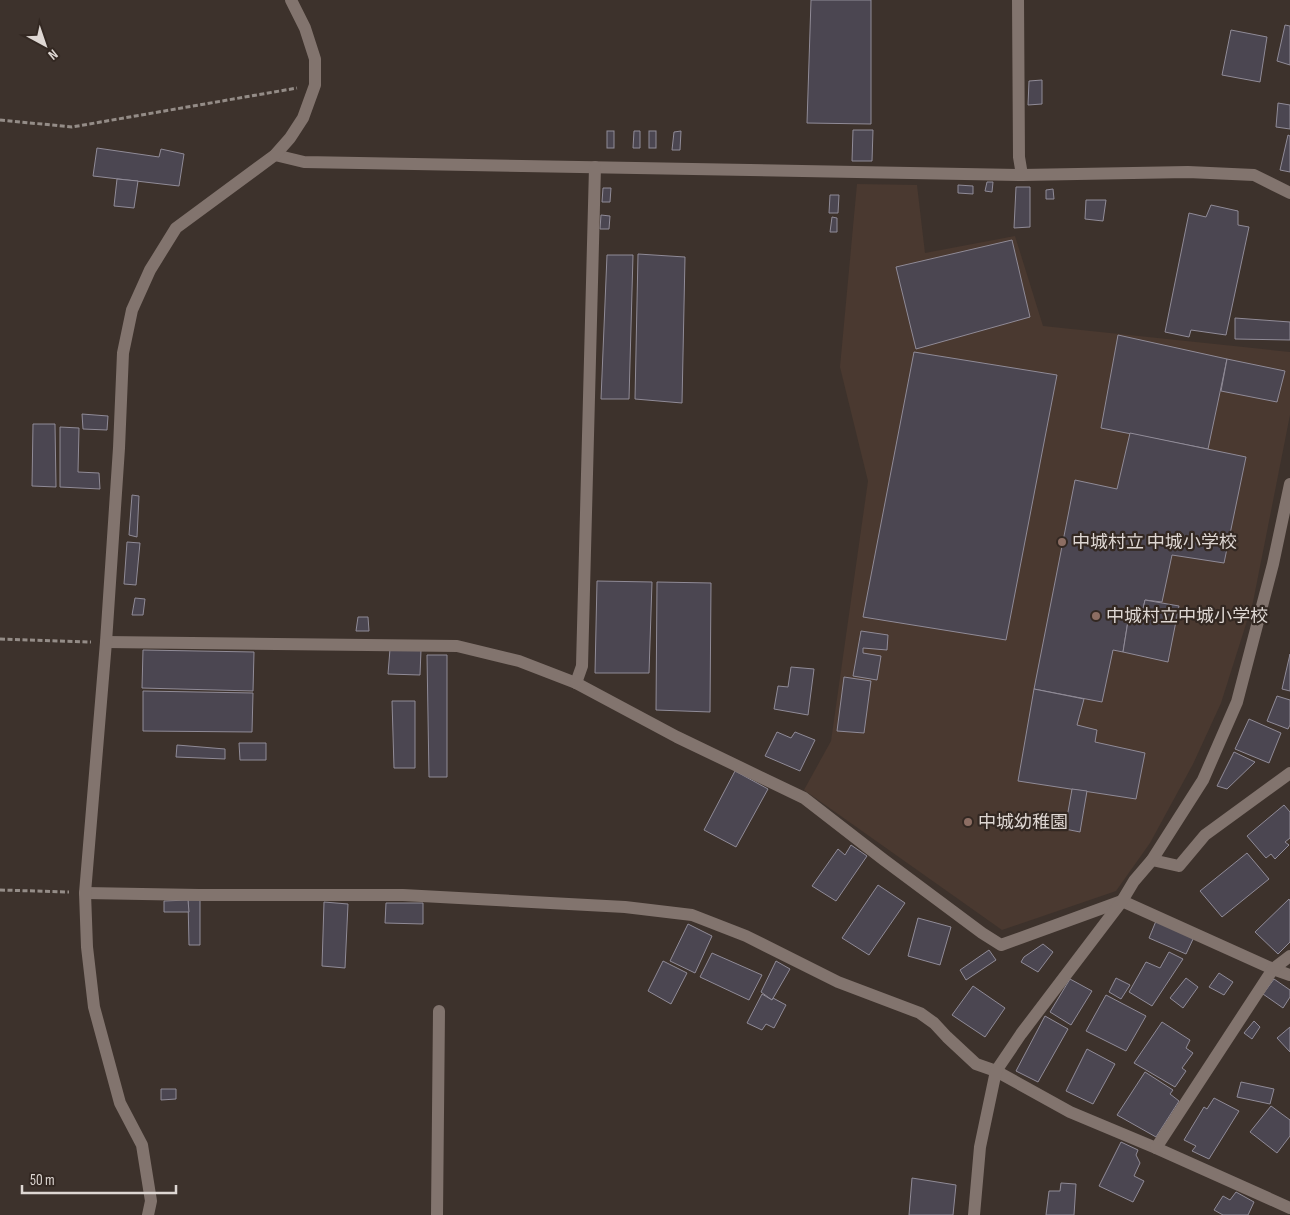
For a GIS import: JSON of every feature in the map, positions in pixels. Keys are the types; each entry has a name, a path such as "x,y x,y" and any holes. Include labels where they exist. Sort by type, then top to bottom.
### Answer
{"street":[{"path":"148,1215 151,1201 142,1145 120,1102 94,1007 87,947 85,893 106,642 119,448 123,353 132,310 150,270 176,228 276,155 303,118 315,85 315,59 305,28 291,0"},
{"path":"1018,0 1019,157 1022,174"},
{"path":"276,155 304,162 1022,174 1188,172 1254,175 1290,194"},
{"path":"576,683 582,666 595,167"},
{"path":"974,1215 980,1147 996,1071 1026,1026 1122,901 1134,881 1152,860 1203,780 1237,702 1273,564 1290,484"},
{"path":"106,642 457,646 519,660 576,683 677,737 804,798 982,933 1002,945 1122,901 1290,975"},
{"path":"1152,860 1179,866 1205,834 1290,773"},
{"path":"85,893 403,895 625,907 692,915 746,936 838,982 920,1013 934,1023 976,1064 996,1071 1070,1112 1290,1208"},
{"path":"1156,1148 1274,969 1290,956"},
{"path":"437,1215 439,1011"}],"path":[{"path":"0,120 72,127 315,85"},
{"path":"0,639 106,642"},
{"path":"0,890 85,893"}],"shaded area":[{"name":"中城村立 中城小学校","path":"857,184 917,185 925,253 1015,236 1043,326 1290,352 1290,415 1253,602 1221,703 1193,764 1150,843 1116,891 1002,930 804,790 831,741 868,481 840,367"}],"building":[{"path":"811,0 871,0 871,124 807,123"},
{"path":"1285,25 1290,26 1290,65 1277,61"},
{"path":"1231,30 1267,37 1260,82 1222,75"},
{"path":"1042,80 1042,104 1028,105 1029,81"},
{"path":"1278,103 1290,105 1290,129 1276,127"},
{"path":"853,130 873,130 872,161 852,161"},
{"path":"607,131 614,131 614,148 607,148"},
{"path":"634,131 640,131 640,148 633,148"},
{"path":"649,131 656,131 656,148 649,148"},
{"path":"681,131 680,150 672,150 674,132"},
{"path":"1288,135 1290,136 1290,172 1280,170"},
{"path":"97,148 159,157 161,149 184,154 179,186 93,176"},
{"path":"117,179 138,181 134,208 114,206"},
{"path":"987,182 993,182 992,192 985,191"},
{"path":"958,185 973,186 973,194 958,193"},
{"path":"1016,187 1030,187 1030,227 1014,228"},
{"path":"603,188 611,188 610,202 602,202"},
{"path":"1053,189 1054,199 1046,199 1046,190"},
{"path":"830,195 839,195 838,213 829,213"},
{"path":"1086,200 1106,200 1103,221 1085,219"},
{"path":"1211,205 1238,211 1238,225 1249,227 1226,335 1191,330 1189,337 1165,332 1189,213 1206,217"},
{"path":"601,215 610,216 609,229 600,229"},
{"path":"832,217 837,218 837,232 830,232"},
{"path":"1012,240 1030,317 916,349 896,267"},
{"path":"638,254 685,257 682,403 635,399"},
{"path":"607,255 633,255 629,399 601,399"},
{"path":"1235,318 1290,322 1290,340 1235,339"},
{"path":"1118,335 1227,359 1208,449 1101,428"},
{"path":"914,352 1057,375 1006,640 863,617"},
{"path":"1227,359 1285,371 1277,402 1221,391"},
{"path":"82,414 108,416 107,430 83,429"},
{"path":"33,424 55,424 56,487 32,486"},
{"path":"60,427 79,428 78,472 99,473 100,489 60,487"},
{"path":"1130,433 1246,457 1224,563 1172,555 1162,602 1145,600 1140,623 1128,621 1123,652 1113,650 1102,702 1034,689 1075,480 1117,489"},
{"path":"132,495 139,496 137,537 129,535"},
{"path":"127,542 140,543 136,585 124,584"},
{"path":"597,581 652,582 649,673 595,673"},
{"path":"657,582 711,583 710,712 656,710"},
{"path":"135,598 145,599 143,615 132,615"},
{"path":"1145,600 1179,606 1168,662 1123,652 1128,621 1140,623"},
{"path":"358,617 368,617 369,631 356,631"},
{"path":"861,631 888,635 887,650 863,648 863,653 881,656 877,680 853,676"},
{"path":"390,649 421,650 420,675 388,674"},
{"path":"143,650 254,652 253,691 142,688"},
{"path":"1290,654 1290,691 1282,689"},
{"path":"427,655 447,655 447,777 429,777"},
{"path":"791,667 814,669 808,715 774,709 778,686 788,687"},
{"path":"844,677 871,681 864,733 837,731"},
{"path":"1034,689 1084,699 1077,725 1097,730 1095,742 1145,753 1136,799 1018,781"},
{"path":"143,691 253,693 252,732 143,731"},
{"path":"1277,696 1290,700 1290,725 1288,729 1267,721"},
{"path":"392,701 415,701 415,768 394,768"},
{"path":"1249,719 1281,733 1269,763 1235,749"},
{"path":"777,732 791,738 795,732 815,740 800,771 765,756"},
{"path":"239,743 266,743 266,760 240,760"},
{"path":"177,745 225,749 225,759 176,757"},
{"path":"1234,752 1255,762 1227,789 1217,786"},
{"path":"735,771 768,789 736,847 704,830"},
{"path":"1072,789 1087,791 1080,832 1065,829"},
{"path":"1284,805 1290,812 1290,838 1285,842 1289,845 1275,859 1271,854 1266,858 1247,836"},
{"path":"851,845 867,856 836,901 812,886 838,849 845,855"},
{"path":"1247,853 1269,879 1222,917 1200,891"},
{"path":"878,885 905,903 869,955 842,938"},
{"path":"1289,899 1290,942 1278,954 1255,932"},
{"path":"188,900 200,900 200,945 189,945"},
{"path":"188,900 189,912 164,912 164,901"},
{"path":"324,902 348,904 345,968 322,966"},
{"path":"386,903 423,903 423,924 385,923"},
{"path":"918,918 951,927 940,965 908,956"},
{"path":"1156,921 1194,937 1186,954 1149,938"},
{"path":"688,924 712,936 695,973 670,961"},
{"path":"1043,944 1053,952 1038,972 1021,962 1024,957"},
{"path":"989,950 996,960 966,980 960,970"},
{"path":"1169,952 1183,959 1152,1006 1129,992 1146,962 1160,968"},
{"path":"712,953 762,975 749,1000 700,977"},
{"path":"663,961 687,973 671,1004 648,991"},
{"path":"776,961 790,969 772,1000 761,992"},
{"path":"1219,973 1233,982 1224,995 1209,987"},
{"path":"1116,978 1130,985 1121,999 1109,992"},
{"path":"1186,978 1198,987 1183,1008 1170,998"},
{"path":"1070,979 1092,991 1071,1025 1050,1012"},
{"path":"1274,979 1290,990 1290,997 1283,1008 1263,994"},
{"path":"973,986 1005,1008 985,1037 952,1015"},
{"path":"762,994 786,1005 774,1028 766,1024 762,1030 747,1023"},
{"path":"1106,995 1146,1016 1126,1051 1086,1031"},
{"path":"1045,1016 1068,1029 1038,1082 1016,1071"},
{"path":"1254,1021 1260,1027 1252,1039 1244,1033"},
{"path":"1162,1022 1190,1040 1186,1048 1193,1053 1182,1068 1186,1071 1175,1087 1134,1063"},
{"path":"1290,1027 1290,1052 1277,1038"},
{"path":"1087,1049 1115,1064 1093,1104 1066,1091"},
{"path":"1145,1072 1173,1090 1170,1094 1179,1101 1156,1137 1117,1115"},
{"path":"1241,1082 1274,1089 1270,1104 1237,1097"},
{"path":"161,1089 176,1089 176,1099 161,1100"},
{"path":"1214,1098 1239,1111 1209,1159 1192,1151 1196,1146 1184,1140 1204,1107 1207,1109"},
{"path":"1271,1106 1290,1120 1290,1136 1277,1153 1250,1132"},
{"path":"1121,1142 1138,1150 1136,1155 1140,1163 1134,1176 1144,1181 1133,1202 1099,1186"},
{"path":"912,1178 956,1185 953,1215 909,1215"},
{"path":"1061,1183 1076,1184 1074,1215 1046,1215 1049,1191 1060,1191"},
{"path":"1236,1192 1254,1202 1248,1215 1223,1215 1214,1210 1223,1196 1230,1200"}],"place":[{"name":"中城村立 中城小学校","path":"1062,542"},
{"name":"中城村立中城小学校","path":"1096,616"},
{"name":"中城幼稚園","path":"968,822"}]}
